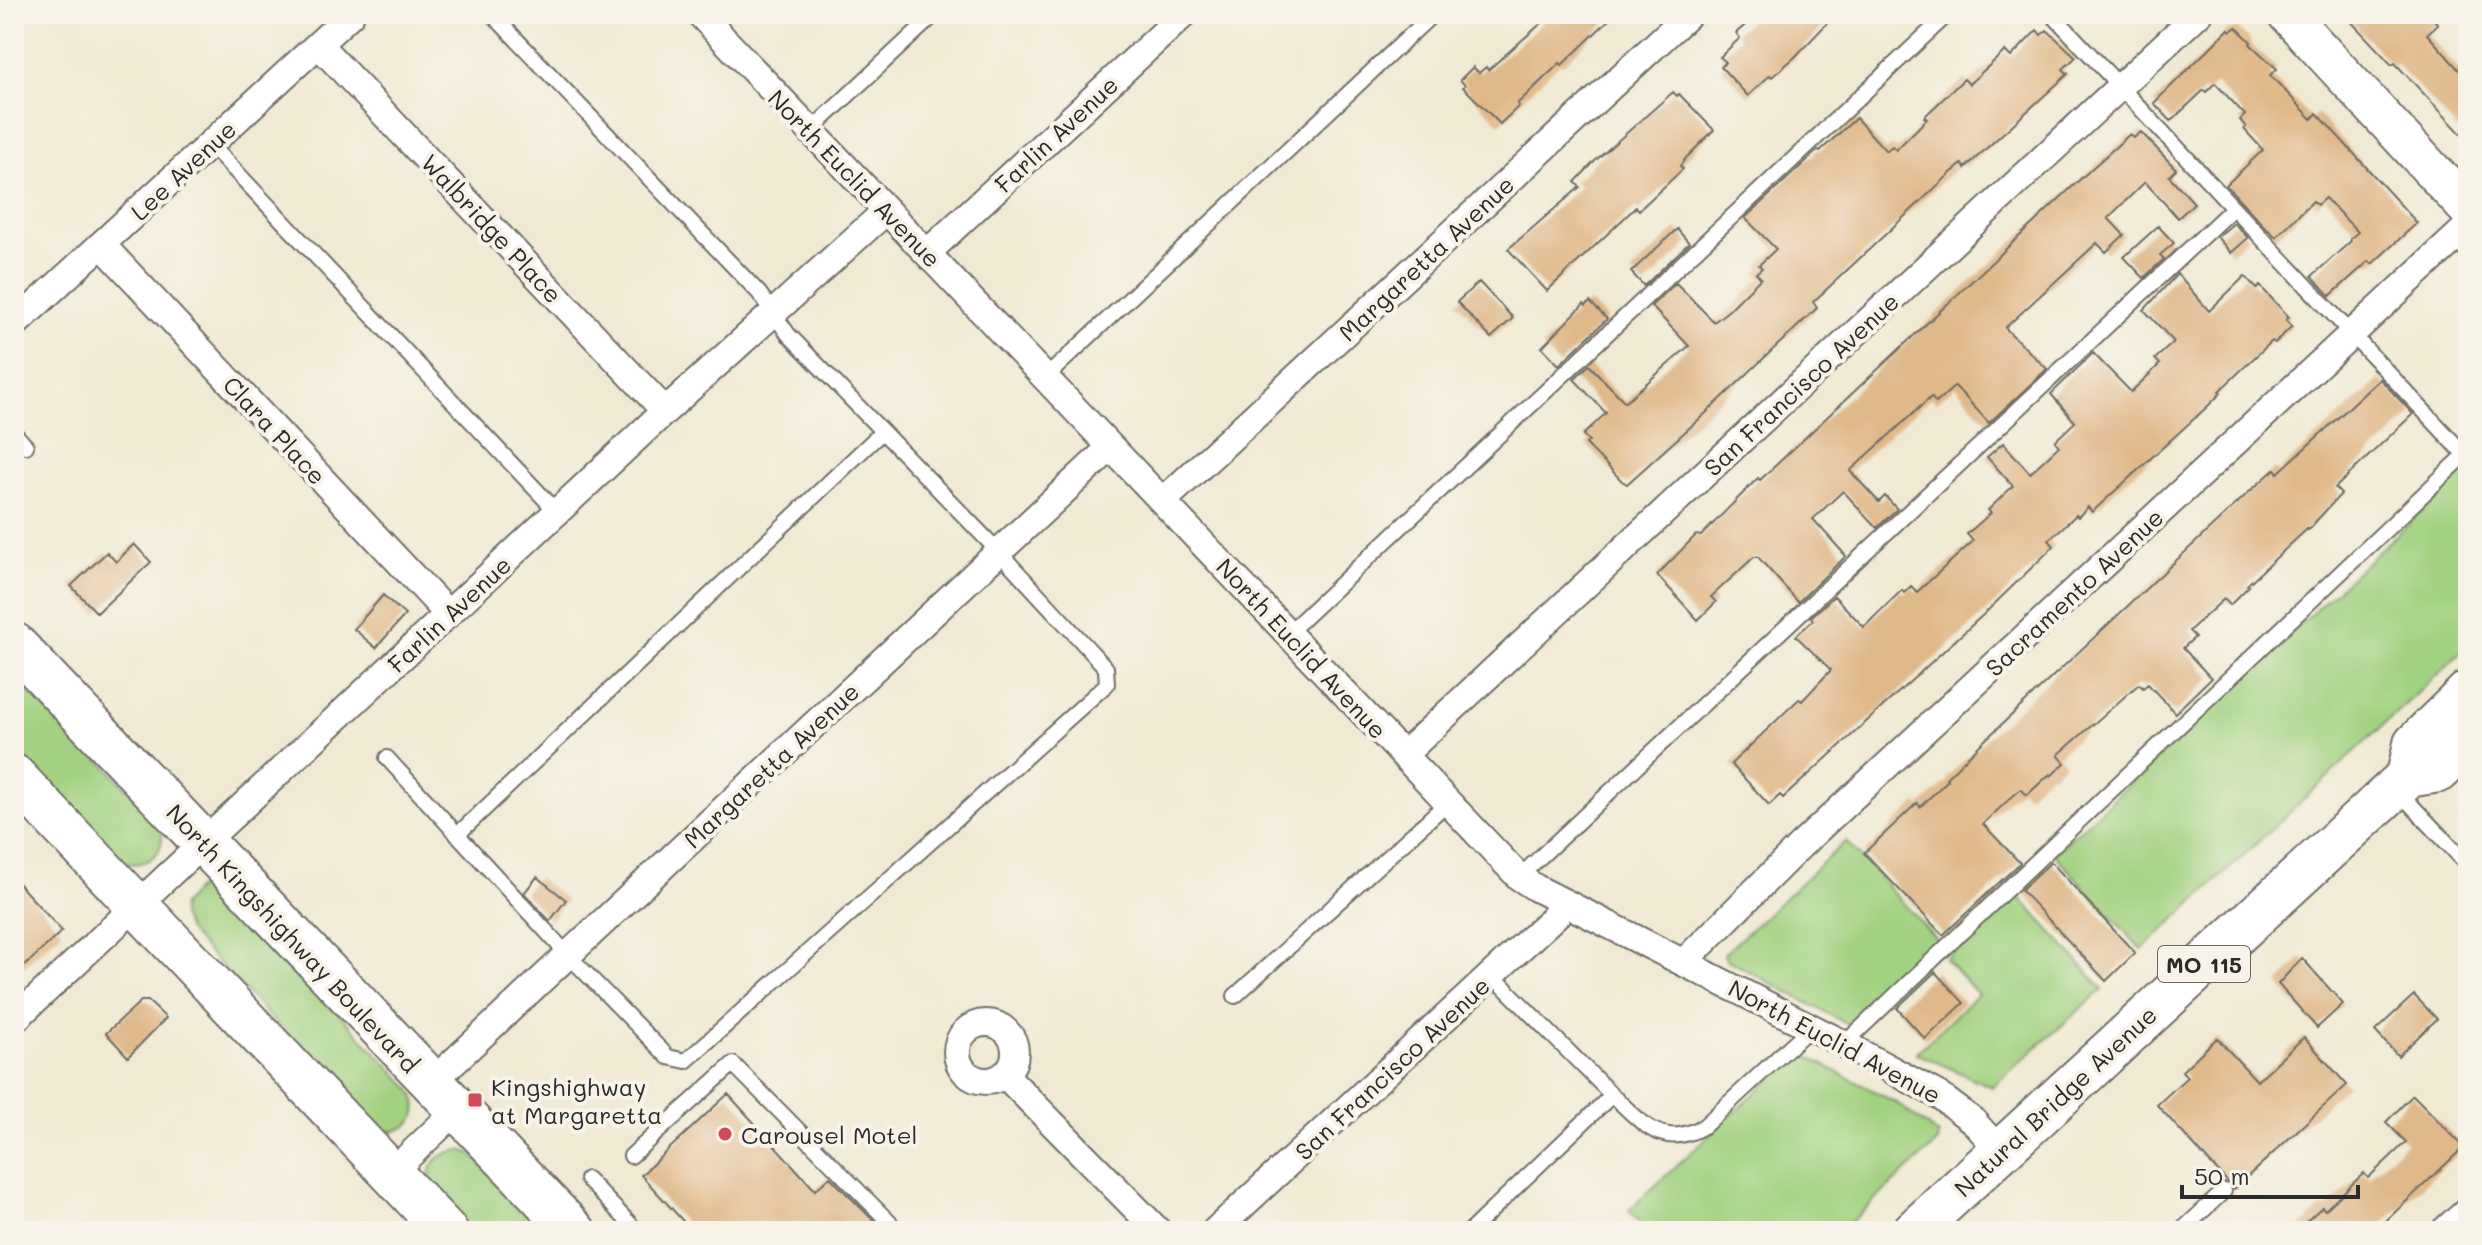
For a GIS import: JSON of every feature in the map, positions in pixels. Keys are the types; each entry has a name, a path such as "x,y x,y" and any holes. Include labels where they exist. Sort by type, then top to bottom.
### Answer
{"main road":[{"name":"North Kingshighway Boulevard","path":"14,644 574,1231"},
{"name":"Natural Bridge Avenue","path":"2401,782 2415,744 2468,692"},
{"name":"Natural Bridge Avenue","path":"1914,1231 2401,782 2439,771 2468,744"},
{"path":"14,776 446,1231"}],"street":[{"name":"Lee Avenue","path":"14,325 351,14"},
{"name":"North Euclid Avenue","path":"700,14 1519,877 1844,1044 1958,1108 2001,1152"},
{"name":"Farlin Avenue","path":"927,253 1184,14"},
{"name":"Margaretta Avenue","path":"1163,501 1689,14"},
{"name":"San Francisco Avenue","path":"1403,755 2198,14"},
{"path":"2287,14 2468,209"},
{"name":"Walbridge Place","path":"319,45 665,411"},
{"name":"Farlin Avenue","path":"14,1020 665,411 886,211"},
{"name":"Sacramento Avenue","path":"1684,962 1800,846 2468,226"},
{"name":"Clara Place","path":"102,245 448,614"},
{"name":"Margaretta Avenue","path":"391,1173 444,1097 568,955 1111,447"},
{"name":"San Francisco Avenue","path":"1215,1231 1568,904"},
{"path":"1005,1075 1158,1231"},
{"path":"2444,1231 2468,1209"}],"lane":[{"path":"387,758 568,955 668,1057 686,1061 1107,684 1106,668 999,552 788,334 759,293 492,14"},
{"path":"810,131 935,14"},
{"path":"1045,378 1433,14"},
{"path":"1288,633 1948,14"},
{"path":"1844,1044 2466,454 2052,14"},
{"path":"211,145 557,512"},
{"path":"1519,877 2233,208"},
{"path":"457,835 882,432"},
{"path":"14,433 26,446"},
{"path":"2401,782 2468,865"},
{"path":"1235,996 1448,802"},
{"path":"1493,976 1612,1095 1650,1130 1665,1136 1689,1135 1704,1126 1811,1027"},
{"path":"631,1156 733,1064 898,1231"},
{"path":"1470,1231 1612,1095"},
{"path":"587,1179 636,1231"},
{"path":"2181,1231 2224,1191"}],"green space":[{"path":"2468,468 2468,646 2142,950 2054,854"},
{"path":"14,670 160,823 161,842 154,856 141,863 122,862 14,747"},
{"path":"1846,841 1938,941 1851,1026 1726,959 1724,954"},
{"path":"207,886 223,893 410,1088 417,1107 411,1122 397,1130 377,1130 188,931 181,915 182,905 197,889"},
{"path":"2016,893 2103,989 1992,1087 1916,1053 1978,994 1945,959"},
{"path":"1799,1052 1895,1102 1939,1135 1938,1142 1841,1231 1648,1231 1629,1210"},
{"path":"462,1150 472,1154 544,1231 471,1231 433,1192 430,1175 439,1158"}],"building":[{"path":"1552,14 1615,14 1517,104 1519,106 1500,124 1463,87 1465,85 1460,80 1473,67 1479,73 1486,67 1488,70"},
{"path":"1758,14 1836,14 1795,57 1748,96 1721,67 1726,62 1720,57 1740,38 1736,33"},
{"path":"2344,14 2428,14 2438,24 2427,34 2468,80 2468,141 2395,63 2392,65"},
{"path":"2236,27 2277,69 2270,75 2312,119 2317,113 2417,223 2372,264 2369,261 2330,296 2312,276 2358,232 2325,198 2317,205 2313,201 2276,237 2263,225 2226,185 2263,150 2244,129 2246,127 2240,120 2245,115 2215,83 2171,121 2154,103 2229,29 2231,31"},
{"path":"2037,30 2041,35 2047,30 2076,57 2063,69 2068,74 1965,168 1962,164 1951,173 1813,302 1817,308 1706,413 1627,484 1622,481 1586,444 1589,441 1583,435 1606,413 1574,379 1589,365 1625,402 1689,346 1651,306 1676,283 1714,322 1729,310 1761,278 1756,273 1762,268 1759,265 1776,249 1745,218 1818,150 1856,118 1886,151 1892,146 1896,150 1927,119 1924,117 1964,79 1969,84 2005,51 2011,57"},
{"path":"1673,92 1677,96 1679,94 1714,130 1686,158 1680,166 1683,169 1639,210 1636,207 1547,291 1508,249 1580,187 1575,182 1595,161"},
{"path":"2141,132 2176,169 2169,176 2194,203 2178,218 2145,182 2108,218 2124,235 2106,252 2097,243 2005,328 2047,369 1989,423 1955,386 1936,403 1931,397 1850,471 1879,502 1885,496 1897,509 1877,528 1843,491 1813,519 1846,556 1798,602 1758,557 1754,557 1711,597 1716,602 1698,620 1657,575 1696,535 1701,536 1758,478 1760,480 2089,171 2130,134 2134,138"},
{"path":"2234,223 2248,238 2231,253 2217,237"},
{"path":"2158,226 2174,243 2160,255 2164,259 2144,278 2124,257"},
{"path":"1677,229 1689,243 1644,286 1631,272"},
{"path":"2177,274 2209,311 2245,276 2257,289 2260,286 2289,317 2286,320 2292,326 2275,343 2272,341 2219,391 2221,393 2208,406 2092,512 2088,507 2078,517 2076,515 2049,540 2054,546 1984,614 1783,798 1780,795 1769,805 1731,764 1799,699 1802,701 1831,670 1796,636 1834,596 1864,627 1902,590 1904,593 1911,586 1917,592 1970,544 1973,541 1967,534 1991,513 1988,510 2013,486 1987,457 2003,443 2030,473 2059,446 2055,441 2075,422 2051,394 2093,353 2131,392 2160,364 2155,359 2174,342 2144,310"},
{"path":"1479,282 1513,318 1491,338 1457,302"},
{"path":"1590,302 1607,319 1559,365 1542,347 1584,304 1586,306"},
{"path":"2380,379 2413,414 2335,488 2341,494 2308,530 2247,585 2230,605 2224,599 2189,631 2195,637 2183,648 2211,678 2175,713 2148,684 2143,688 2139,684 2058,755 2065,763 2051,776 2027,795 2021,789 1983,824 2020,863 1943,935 1864,853 1917,803 1920,807 1985,740 2249,492 2275,469 2278,473"},
{"path":"134,544 151,562 97,613 71,586 107,552 116,562"},
{"path":"383,595 405,615 376,648 354,629"},
{"path":"2051,862 2135,953 2106,981 2021,890"},
{"path":"537,877 566,900 550,921 524,893"},
{"path":"14,879 62,931 14,976"},
{"path":"2302,958 2343,1004 2317,1028 2278,984"},
{"path":"1935,972 1964,1003 1925,1039 1897,1008"},
{"path":"2414,995 2437,1019 2398,1056 2375,1031"},
{"path":"141,1001 148,1001 166,1018 128,1057 106,1033"},
{"path":"2304,1037 2347,1085 2234,1189 2157,1105 2187,1077 2182,1071 2217,1038 2257,1081"},
{"name":"Carousel Motel","path":"728,1094 815,1190 830,1177 874,1221 864,1231 692,1231 641,1175"},
{"path":"2413,1095 2464,1147 2375,1231 2296,1231 2322,1207 2325,1210 2364,1173 2368,1178 2406,1142 2386,1122"}],"place":[{"name":"Kingshighway at Margaretta","path":"475,1100"},
{"name":"Carousel Motel","path":"725,1134"}]}
